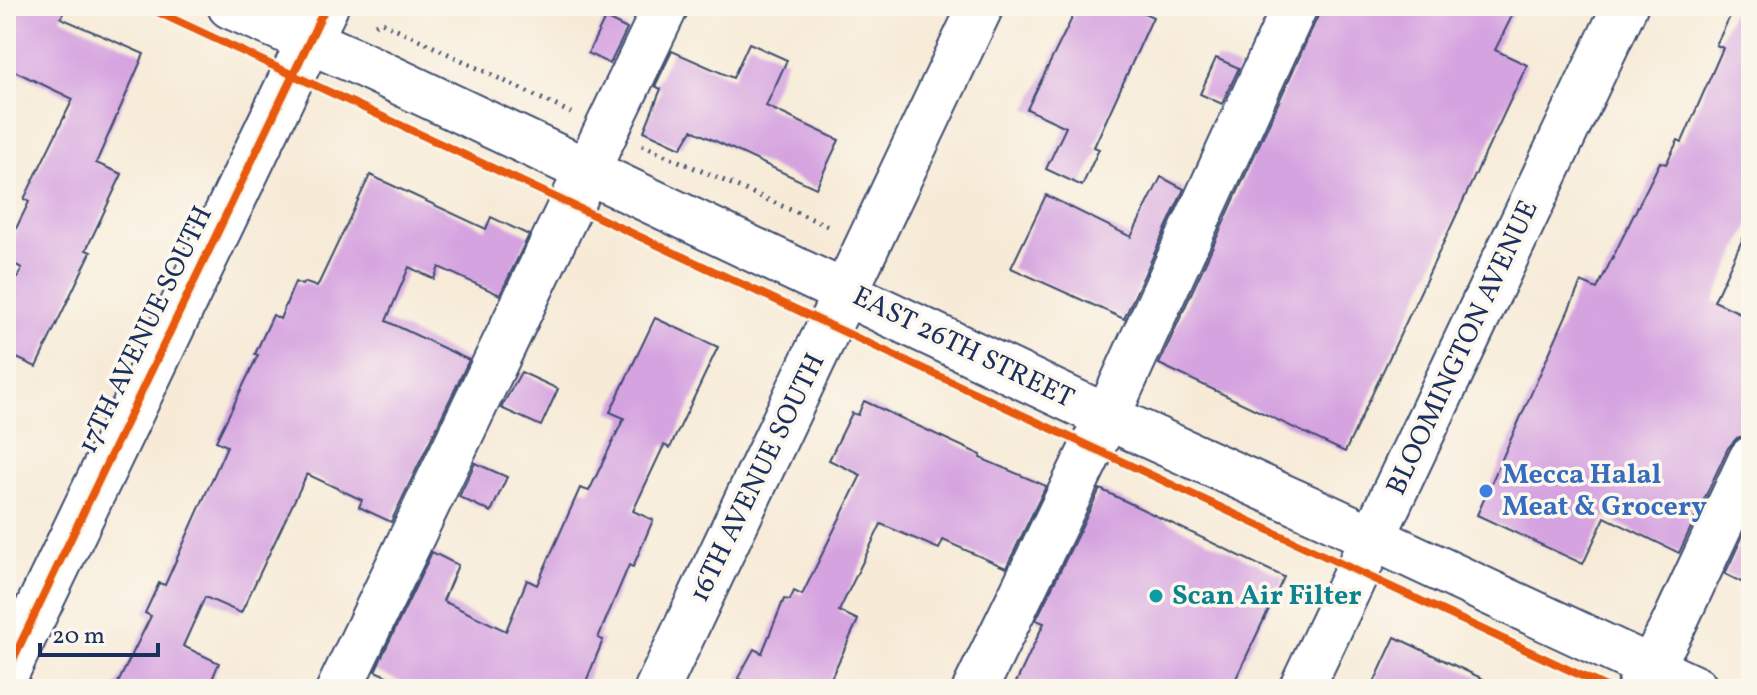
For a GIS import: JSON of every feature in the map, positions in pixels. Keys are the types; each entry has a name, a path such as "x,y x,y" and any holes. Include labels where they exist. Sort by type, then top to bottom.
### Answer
{"street":[{"name":"EAST 26TH STREET","path":"230,6 318,24 588,171 1372,539 1644,678 1696,689"},
{"path":"339,689 666,6"},
{"name":"16TH AVENUE SOUTH","path":"657,689 981,6"},
{"path":"975,689 1107,417 1295,6"},
{"name":"BLOOMINGTON AVENUE","path":"1301,689 1625,6"},
{"name":"17TH AVENUE SOUTH","path":"6,674 318,24"},
{"path":"1644,678 1672,628 1751,459"}],"building":[{"path":"16,6 66,6 61,18 144,54 96,163 122,174 86,250 91,252 36,367 6,353 6,301 22,268 6,260 6,249 29,202 24,199 73,99 6,67 6,26"},
{"path":"1078,6 1129,6 1153,17 1094,147 1099,149 1082,186 1046,169 1066,127 1027,109"},
{"path":"1320,6 1517,6 1495,50 1527,65 1345,452 1159,364"},
{"path":"1735,6 1751,6 1751,221 1714,301 1751,318 1751,434 1737,438 1728,448 1679,553 1605,517 1583,564 1477,515 1581,282 1597,289 1660,162 1666,164 1678,140 1682,142 1723,48 1716,45"},
{"path":"605,18 627,29 610,64 588,53"},
{"path":"749,43 787,60 766,106 839,140 816,188 692,130 681,148 644,131 661,89 655,86 672,51 733,78"},
{"path":"1216,58 1239,68 1222,104 1200,94"},
{"path":"370,175 486,229 491,217 529,235 500,295 439,267 434,279 409,267 386,321 469,360 391,522 359,507 362,500 307,474 241,613 205,597 183,646 219,663 208,689 115,689 151,616 145,613 159,583 165,585 227,446 216,441 258,355 255,354 273,315 280,319 295,282 317,287"},
{"path":"1161,177 1184,189 1124,319 1011,268 1046,195 1131,237"},
{"path":"655,318 718,347 670,448 664,445 633,511 653,520 633,567 629,565 598,638 603,640 583,689 416,689 375,671 432,552 458,565 443,601 506,631 527,580 537,585 580,488 589,491 624,418 610,412"},
{"path":"521,372 558,389 541,426 501,408"},
{"path":"864,401 981,455 980,458 1046,486 1006,568 943,540 939,549 881,524 839,611 858,620 826,689 759,689 738,678 754,649 762,653 784,599 790,600 794,591 802,595 861,475 829,460 852,413 858,415"},
{"path":"475,463 507,477 491,512 459,497"},
{"name":"Scan Air Filter","path":"1100,489 1284,577 1231,689 1013,689 1044,623 1036,620"},
{"path":"1751,518 1751,587 1725,574"},
{"path":"1395,637 1504,689 1371,689"}],"cycle path":[{"path":"145,6 1610,689"},
{"path":"6,674 326,6"}],"place":[{"name":"Mecca Halal Meat & Grocery","path":"1486,491"},
{"name":"Scan Air Filter","path":"1156,596"}]}
